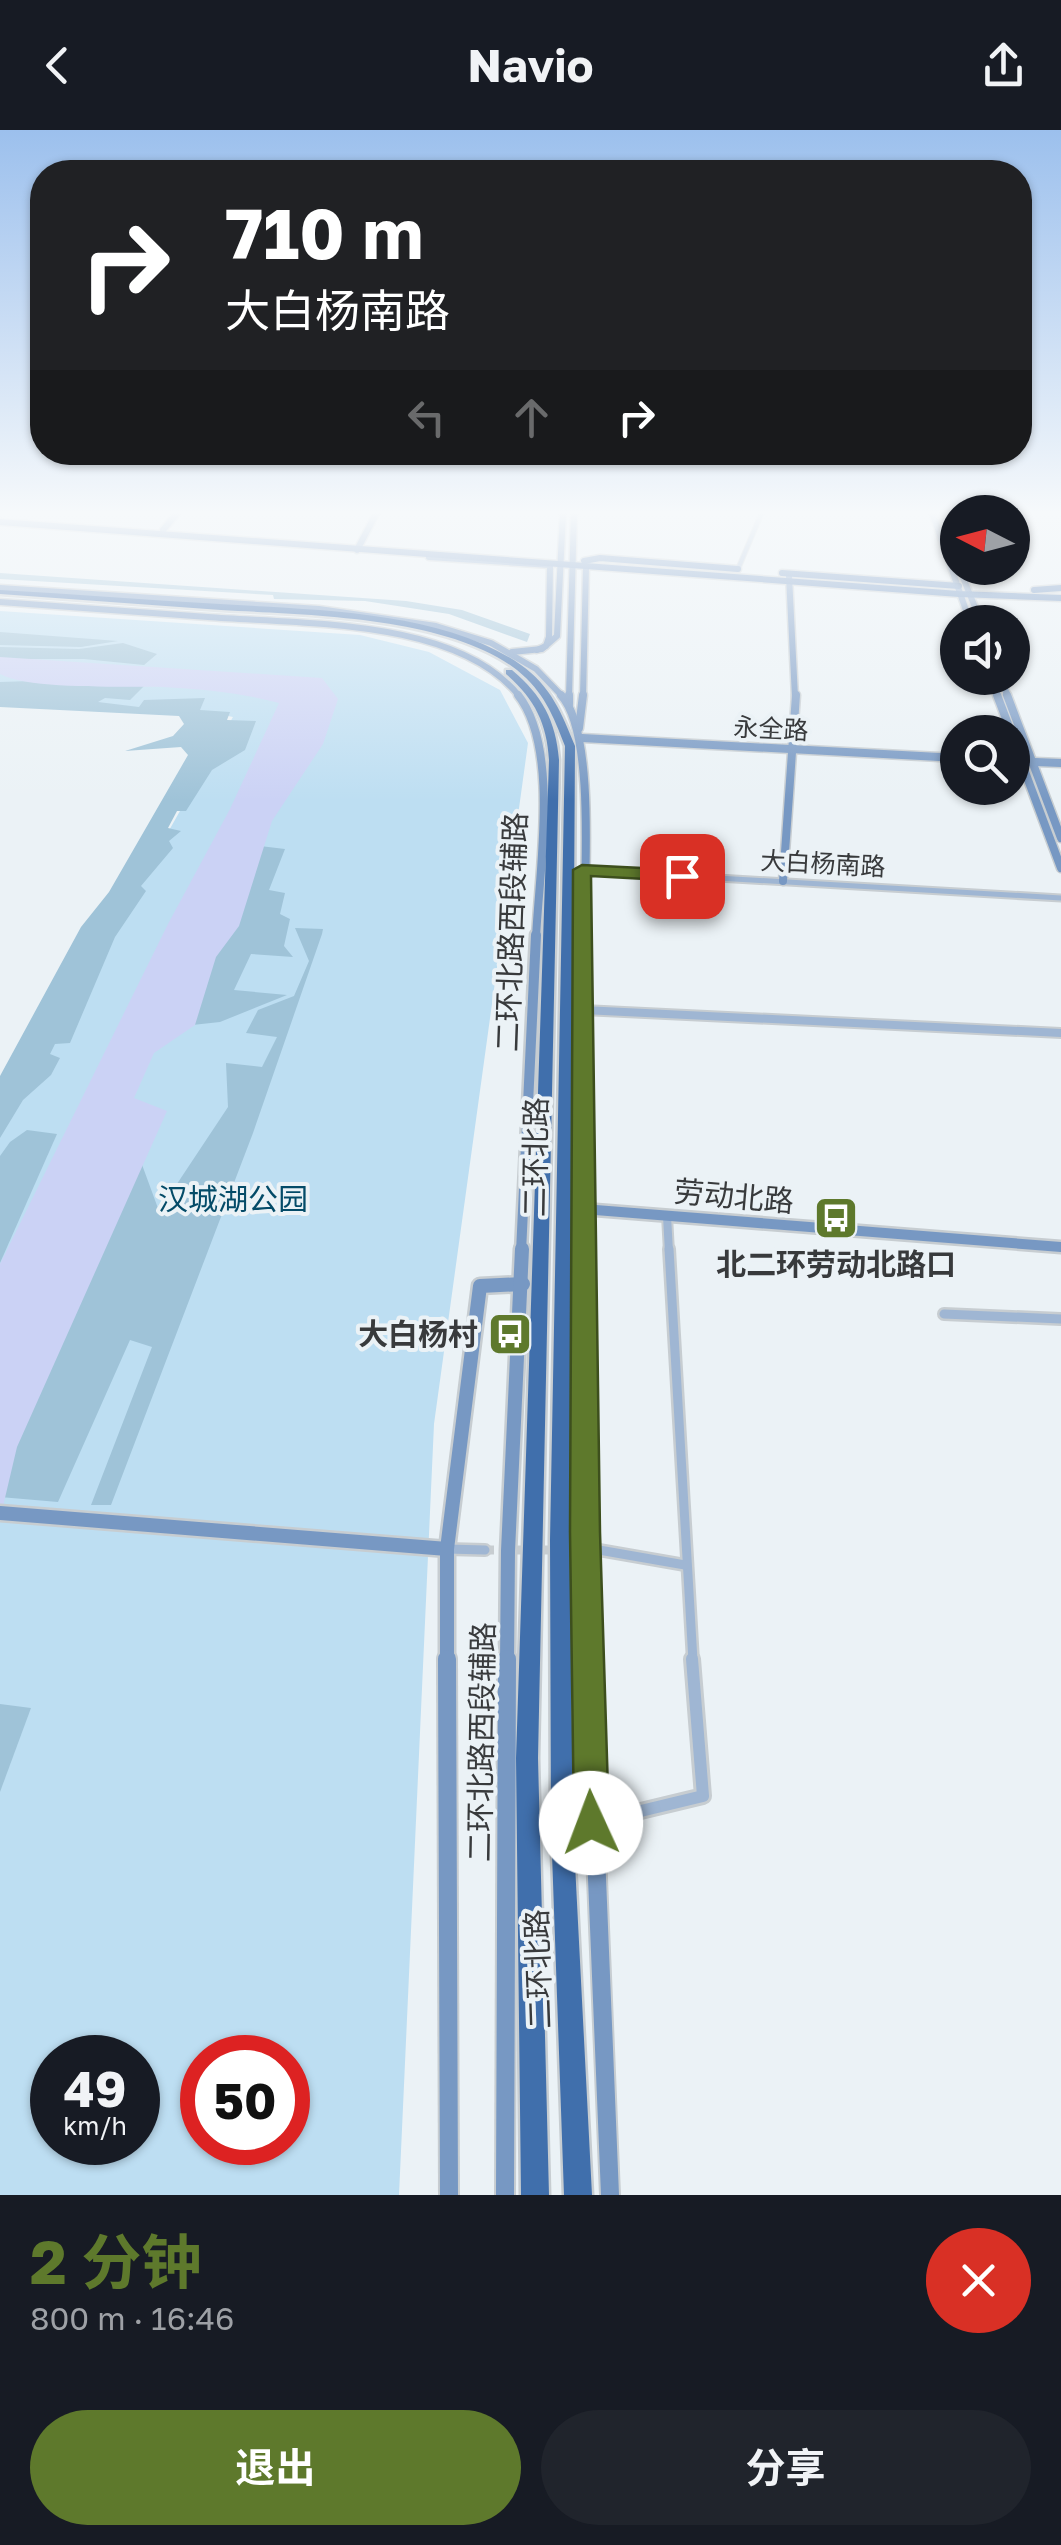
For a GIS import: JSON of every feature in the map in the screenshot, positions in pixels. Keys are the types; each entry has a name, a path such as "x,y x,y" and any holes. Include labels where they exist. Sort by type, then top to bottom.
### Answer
{"highway":[{"name":"二环北路","path":"168,608 402,630 453,644 506,670 538,700 552,726 528,1758 536,2195"},
{"name":"二环北路","path":"219,608 327,615 418,627 481,648 523,670 551,698 566,726 570,746 560,1540 562,1825 578,2195"}],"main road":[{"name":"二环北路西段辅路","path":"147,608 362,628 448,649 483,665 520,692 539,725 543,758 523,1284 508,1551 505,2195"},
{"path":"253,608 378,615 440,627 502,650 550,681 569,704 581,737"},
{"path":"537,650 546,646 549,637 549,608"},
{"path":"502,650 537,650 551,644 558,636 559,608"},
{"path":"569,704 572,608"},
{"path":"584,608 582,1210 591,1823 610,2195"},
{"path":"783,881 793,752 796,656 793,608"},
{"name":"永全路","path":"581,737 940,760"},
{"path":"1030,764 1061,766"},
{"path":"1030,778 1061,838"},
{"path":"1030,783 1061,868"},
{"name":"劳动北路","path":"582,1210 1061,1248"},
{"path":"448,2195 447,1549 480,1286 523,1284"},
{"path":"0,1512 447,1549"}],"street":[{"name":"大白杨南路","path":"582,870 1061,898"},
{"path":"583,1010 1061,1033"},
{"path":"562,1825 591,1823 703,1796 685,1565 667,1216"},
{"path":"944,1314 1061,1320"},
{"path":"447,1549 484,1550"},
{"path":"600,1550 685,1565"}],"green space":[{"name":"汉城湖公园","path":"0,611 360,635 429,652 500,690 528,743 434,1424 399,2195 0,2195 0,1130 233,717 209,712 0,703"}],"shaded area":[{"path":"413,608 462,610 530,634 527,642 449,614"},
{"path":"0,632 118,641 81,647 0,645"},
{"path":"123,643 157,654 144,665 84,659 0,659 0,647 79,649"},
{"path":"0,657 322,678 338,699 323,744 272,821 239,926 216,957 195,1025 154,1053 134,1098 167,1111 17,1447 0,1519 0,1264 168,924 230,809 279,703 192,689 33,683 0,674"},
{"path":"0,682 144,686 130,700 105,698 98,702 139,707 144,700 205,698 200,710 230,712 227,720 256,721 245,750 212,770 186,811 177,811 168,828 181,831 169,841 173,848 141,886 146,891 115,937 70,1043 55,1044 50,1054 60,1058 51,1075 23,1100 0,1138 0,1076 81,927 109,892 188,755 181,747 125,751 173,736 184,724 179,716 0,707"},
{"path":"260,846 285,849 269,890 285,893 280,914 290,919 284,946 293,957 251,954 234,990 287,995 220,1022 183,1026"},
{"path":"295,928 323,929 253,1133 111,1505 91,1505 152,1347 130,1340 58,1502 0,1497 15,1429 137,1151 159,1211 228,1107 226,1063 262,1067 277,1037 246,1033 258,1010 294,996 309,961"},
{"path":"27,1130 57,1134 0,1263 0,1156 10,1142"},
{"path":"0,1704 31,1708 0,1792"}],"tunnel":[{"path":"485,1550 599,1550"}],"place":[{"name":"北二环劳动北路口","path":"836,1218"},
{"name":"大白杨村","path":"510,1334"}],"route":[{"path":"591,1823 585,1532 582,870 682,876"}]}
